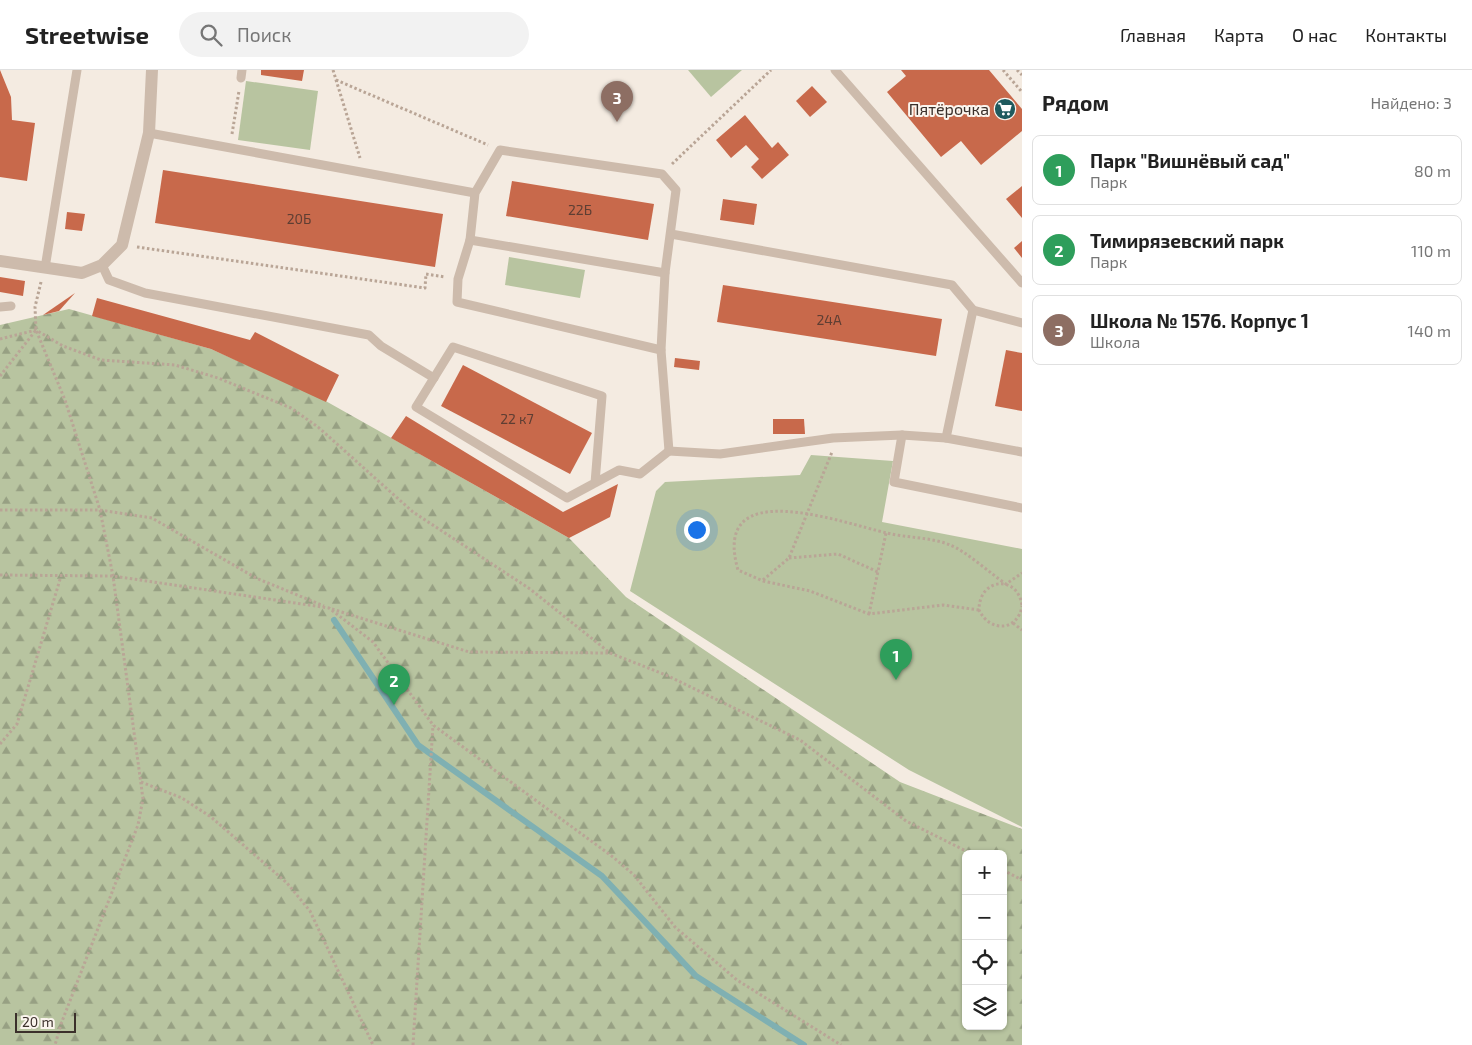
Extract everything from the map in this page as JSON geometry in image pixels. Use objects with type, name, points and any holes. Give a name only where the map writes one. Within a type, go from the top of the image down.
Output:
[{"type":"street","points":[[0,261],[82,273],[102,265],[122,245],[148,133],[152,70]]},
{"type":"lane","points":[[45,268],[77,70]]},
{"type":"lane","points":[[835,70],[1022,283]]},
{"type":"lane","points":[[148,133],[475,193]]},
{"type":"lane","points":[[661,350],[457,302],[458,279],[470,240],[475,193],[500,150],[662,174],[676,190],[665,273],[661,350],[669,450]]},
{"type":"lane","points":[[670,234],[952,285],[973,310],[1022,323]]},
{"type":"lane","points":[[470,240],[665,273]]},
{"type":"lane","points":[[102,265],[109,280],[145,293],[369,335],[381,346],[434,378]]},
{"type":"lane","points":[[0,307],[11,306]]},
{"type":"lane","points":[[946,438],[973,310]]},
{"type":"lane","points":[[595,483],[602,396],[453,347],[416,407],[567,498],[595,483],[619,470],[640,474],[669,450],[720,454],[833,438],[902,435],[946,438],[1022,452]]},
{"type":"lane","points":[[902,435],[894,482],[1022,508]]},
{"type":"path","points":[[333,70],[364,172]]},
{"type":"path","points":[[662,174],[771,70]]},
{"type":"path","points":[[1003,70],[1022,92]]},
{"type":"path","points":[[1018,70],[1022,75]]},
{"type":"path","points":[[230,148],[241,74]]},
{"type":"path","points":[[336,80],[500,150]]},
{"type":"path","points":[[122,245],[425,288],[426,274],[458,279]]},
{"type":"path","points":[[45,268],[34,307],[36,330],[65,400],[100,510],[113,576],[143,799],[138,825],[61,1024],[55,1045]]},
{"type":"path","points":[[0,376],[36,330]]},
{"type":"path","points":[[0,339],[36,330],[63,346],[101,360],[175,365],[218,378],[291,408],[318,427],[413,512],[530,590],[610,652],[666,675],[800,740],[906,821],[964,850]]},
{"type":"path","points":[[762,581],[788,558],[831,456],[833,438]]},
{"type":"path","points":[[0,510],[100,510],[152,518],[256,578],[328,608],[469,652],[610,652]]},
{"type":"path","points":[[979,610],[943,605],[869,614],[810,591],[762,581],[738,570],[732,550],[739,525],[754,513],[808,512],[886,533],[950,545],[1006,584],[1018,593],[1022,605],[1018,618],[1013,623],[1000,627],[993,626],[982,617],[979,610],[981,596],[985,590],[999,584],[1006,584],[1022,573]]},
{"type":"path","points":[[869,614],[886,533]]},
{"type":"path","points":[[788,558],[838,554],[878,572]]},
{"type":"path","points":[[0,576],[113,576],[328,608],[373,642],[433,725],[613,857],[634,876],[675,927],[737,980],[841,1045]]},
{"type":"path","points":[[0,744],[18,724],[61,576]]},
{"type":"path","points":[[1013,623],[1022,630]]},
{"type":"path","points":[[413,1045],[433,725]]},
{"type":"path","points":[[141,782],[182,798],[204,812],[287,883],[310,911],[374,1045]]},
{"type":"path","points":[[1007,872],[1022,880]]},
{"type":"green space","points":[[688,70],[742,70],[711,97]]},
{"type":"green space","points":[[246,81],[318,91],[310,150],[238,140]]},
{"type":"green space","points":[[509,257],[585,270],[580,298],[505,285]]},
{"type":"green space","points":[[69,309],[211,349],[315,395],[569,538],[626,597],[900,782],[1022,829],[1022,1045],[0,1045],[0,325]]},
{"type":"green space","points":[[811,455],[893,461],[882,522],[1022,549],[1022,827],[909,770],[630,591],[656,491],[665,482],[800,475]]},
{"type":"building","points":[[0,70],[11,97],[12,120],[35,123],[27,181],[0,177]]},
{"type":"building","points":[[261,70],[304,70],[302,81],[261,75]]},
{"type":"building","points":[[901,70],[989,70],[1022,109],[1022,131],[981,165],[961,141],[941,157],[887,92],[906,76]]},
{"type":"building","points":[[812,86],[827,102],[810,117],[796,101]]},
{"type":"building","points":[[745,115],[772,148],[778,142],[789,155],[762,179],[751,167],[759,159],[746,145],[731,158],[716,140]]},
{"type":"building","points":[[163,170],[443,214],[435,267],[155,223]]},
{"type":"building","points":[[512,181],[654,204],[648,240],[506,216]]},
{"type":"building","points":[[1022,186],[1022,218],[1006,199]]},
{"type":"building","points":[[723,199],[757,204],[754,225],[720,220]]},
{"type":"building","points":[[67,212],[85,214],[82,231],[65,229]]},
{"type":"building","points":[[1022,241],[1022,258],[1014,248]]},
{"type":"building","points":[[0,277],[25,281],[23,296],[0,292]]},
{"type":"building","points":[[723,285],[942,319],[936,356],[717,322]]},
{"type":"building","points":[[75,293],[59,311],[43,315]]},
{"type":"building","points":[[97,298],[250,340],[255,332],[339,375],[326,402],[211,349],[92,316]]},
{"type":"building","points":[[1006,350],[1022,353],[1022,411],[995,406]]},
{"type":"building","points":[[675,358],[700,361],[699,370],[674,367]]},
{"type":"building","points":[[463,365],[592,433],[570,474],[441,406]]},
{"type":"building","points":[[406,416],[563,512],[618,484],[610,517],[569,538],[391,438]]},
{"type":"building","points":[[773,419],[804,419],[805,434],[773,434]]},
{"type":"waterway","points":[[334,620],[418,745],[602,876],[696,976],[804,1045]]},
{"type":"place","name":"Пятёрочка","points":[[1005,109]]},
{"type":"place","name":"Школа № 1576. Корпус 1","points":[[617,122]]},
{"type":"place","name":"Парк \"Вишнёвый сад\"","points":[[896,680]]},
{"type":"place","name":"Тимирязевский парк","points":[[394,705]]}]
